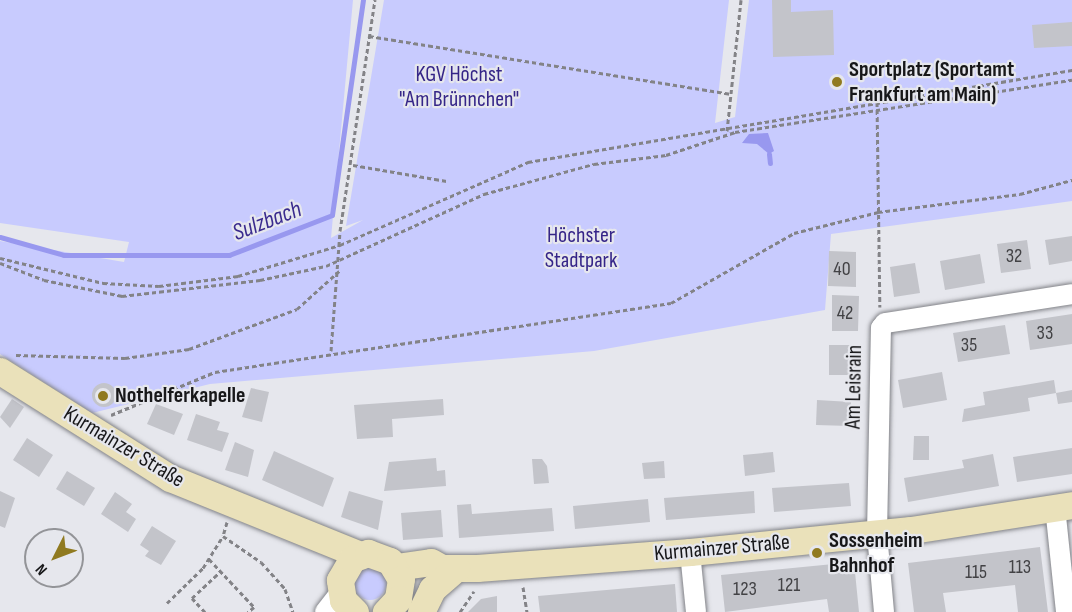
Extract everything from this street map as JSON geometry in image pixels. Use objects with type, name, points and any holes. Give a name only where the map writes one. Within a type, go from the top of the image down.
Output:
[{"type":"main road","name":"Kurmainzer Straße","points":[[3,363],[89,429],[170,478],[361,555],[384,556],[400,593],[431,562],[449,568],[690,552],[877,534],[1064,506]]},
{"type":"main road","points":[[320,539],[340,598]]},
{"type":"main road","points":[[340,598],[361,555]]},
{"type":"main road","points":[[421,612],[432,589],[449,568]]},
{"type":"street","name":"Am Leisrain","points":[[884,612],[877,534],[878,341],[885,323],[1072,294]]},
{"type":"street","points":[[1064,506],[1066,612]]},
{"type":"street","points":[[690,552],[696,612]]},
{"type":"path","points":[[331,351],[340,244],[375,0]]},
{"type":"path","points":[[727,131],[741,0]]},
{"type":"path","points":[[369,36],[731,94]]},
{"type":"path","points":[[0,258],[103,283],[159,286],[238,276],[340,244],[528,162],[727,131],[877,102],[1072,70]]},
{"type":"path","points":[[0,263],[44,280],[122,296],[260,280],[339,261],[504,187],[594,164],[666,155],[735,132],[880,114],[964,93],[1072,80]]},
{"type":"path","points":[[877,102],[880,114],[878,300],[885,323]]},
{"type":"path","points":[[352,165],[447,181]]},
{"type":"path","points":[[89,429],[215,372],[331,351],[671,303],[794,233],[878,212],[1020,194],[1072,180]]},
{"type":"path","points":[[3,363],[125,358],[189,349],[297,309],[339,271]]},
{"type":"path","points":[[167,603],[209,559],[223,536],[233,504]]},
{"type":"path","points":[[223,536],[261,562],[285,589],[293,612]]},
{"type":"path","points":[[209,559],[254,607],[248,612]]},
{"type":"path","points":[[205,612],[192,598],[221,571]]},
{"type":"path","points":[[523,587],[527,612]]},
{"type":"green space","points":[[0,0],[353,0],[331,238],[363,220],[346,226],[384,0],[729,0],[715,123],[735,117],[749,0],[1072,0],[1072,201],[831,234],[825,310],[594,351],[210,384],[92,413],[0,354],[0,241],[124,262],[129,242],[0,223]]},
{"type":"green space","points":[[370,568],[381,573],[386,584],[381,595],[370,600],[359,595],[354,584],[359,573]]},
{"type":"water","points":[[768,133],[774,151],[769,154],[757,144],[742,143],[749,134]]},
{"type":"building","points":[[772,0],[791,0],[791,12],[833,10],[834,55],[773,57]]},
{"type":"building","points":[[1072,22],[1072,46],[1034,48],[1032,25]]},
{"type":"building","points":[[1072,236],[1072,261],[1049,265],[1045,240]]},
{"type":"building","points":[[1027,240],[1031,269],[1001,273],[997,244]]},
{"type":"building","points":[[829,251],[856,252],[856,287],[828,286]]},
{"type":"building","points":[[980,254],[985,283],[945,290],[940,261]]},
{"type":"building","points":[[915,263],[920,293],[894,297],[890,267]]},
{"type":"building","points":[[832,295],[859,296],[858,331],[832,331]]},
{"type":"building","points":[[1072,314],[1072,344],[1030,350],[1026,321]]},
{"type":"building","points":[[1005,325],[1010,354],[958,362],[953,333]]},
{"type":"building","points":[[829,345],[857,345],[856,375],[829,375]]},
{"type":"building","points":[[942,372],[947,400],[903,408],[898,380]]},
{"type":"building","points":[[1054,380],[1056,393],[1028,398],[1030,411],[962,422],[964,409],[985,405],[983,392]]},
{"type":"building","points":[[104,383],[113,386],[116,395],[113,404],[104,407],[95,404],[92,395],[95,386]]},
{"type":"building","points":[[251,388],[269,392],[262,422],[242,417]]},
{"type":"building","points":[[1072,390],[1072,402],[1058,404],[1056,393]]},
{"type":"building","points":[[12,399],[24,407],[10,428],[0,417]]},
{"type":"building","points":[[443,399],[444,415],[392,419],[393,437],[357,439],[354,405]]},
{"type":"building","points":[[817,400],[851,402],[850,426],[816,425]]},
{"type":"building","points":[[156,404],[183,414],[174,435],[147,424]]},
{"type":"building","points":[[196,414],[220,422],[217,430],[229,433],[222,452],[187,440]]},
{"type":"building","points":[[914,436],[929,436],[929,460],[913,460]]},
{"type":"building","points":[[27,438],[53,455],[39,477],[13,460]]},
{"type":"building","points":[[235,442],[254,450],[248,477],[225,470]]},
{"type":"building","points":[[1072,448],[1072,474],[1017,482],[1013,457]]},
{"type":"building","points":[[274,451],[334,478],[323,507],[262,480]]},
{"type":"building","points":[[773,452],[775,472],[745,476],[743,455]]},
{"type":"building","points":[[993,454],[999,486],[908,502],[904,478],[964,468],[962,460]]},
{"type":"building","points":[[436,458],[437,471],[445,470],[446,486],[384,491],[389,462]]},
{"type":"building","points":[[532,459],[542,459],[547,466],[549,483],[534,484]]},
{"type":"building","points":[[664,461],[665,478],[644,479],[642,463]]},
{"type":"building","points":[[67,471],[95,488],[84,506],[56,489]]},
{"type":"building","points":[[849,483],[851,506],[774,512],[772,488]]},
{"type":"building","points":[[0,491],[15,498],[5,528],[0,526]]},
{"type":"building","points":[[349,491],[383,501],[378,530],[341,517]]},
{"type":"building","points":[[754,491],[755,513],[666,520],[664,498]]},
{"type":"building","points":[[115,492],[132,504],[126,512],[136,519],[128,532],[101,514]]},
{"type":"building","points":[[648,499],[650,522],[575,529],[573,506]]},
{"type":"building","points":[[471,504],[472,514],[552,508],[554,531],[459,538],[457,505]]},
{"type":"building","points":[[441,510],[443,537],[403,540],[401,513]]},
{"type":"building","points":[[152,526],[176,541],[161,565],[145,556],[149,551],[140,545]]},
{"type":"building","points":[[1040,547],[1048,612],[1018,612],[1015,585],[943,593],[946,612],[914,612],[908,563]]},
{"type":"building","points":[[854,562],[859,612],[829,612],[827,599],[725,612],[721,575]]},
{"type":"building","points":[[675,584],[677,612],[540,612],[538,596]]},
{"type":"building","points":[[497,596],[497,612],[468,612],[481,599]]},
{"type":"waterway","name":"Sulzbach","points":[[0,237],[64,255],[229,255],[332,215],[363,0]]},
{"type":"waterway","points":[[769,154],[770,163]]},
{"type":"place","name":"Sportplatz (Sportamt Frankfurt am Main)","points":[[837,82]]},
{"type":"place","name":"Nothelferkapelle","points":[[103,396]]},
{"type":"place","name":"Sossenheim Bahnhof","points":[[817,553]]},
{"type":"park label","name":"KGV Höchst \"Am Brünnchen\"","points":[[459,86]]},
{"type":"park label","name":"Höchster Stadtpark","points":[[581,248]]}]
